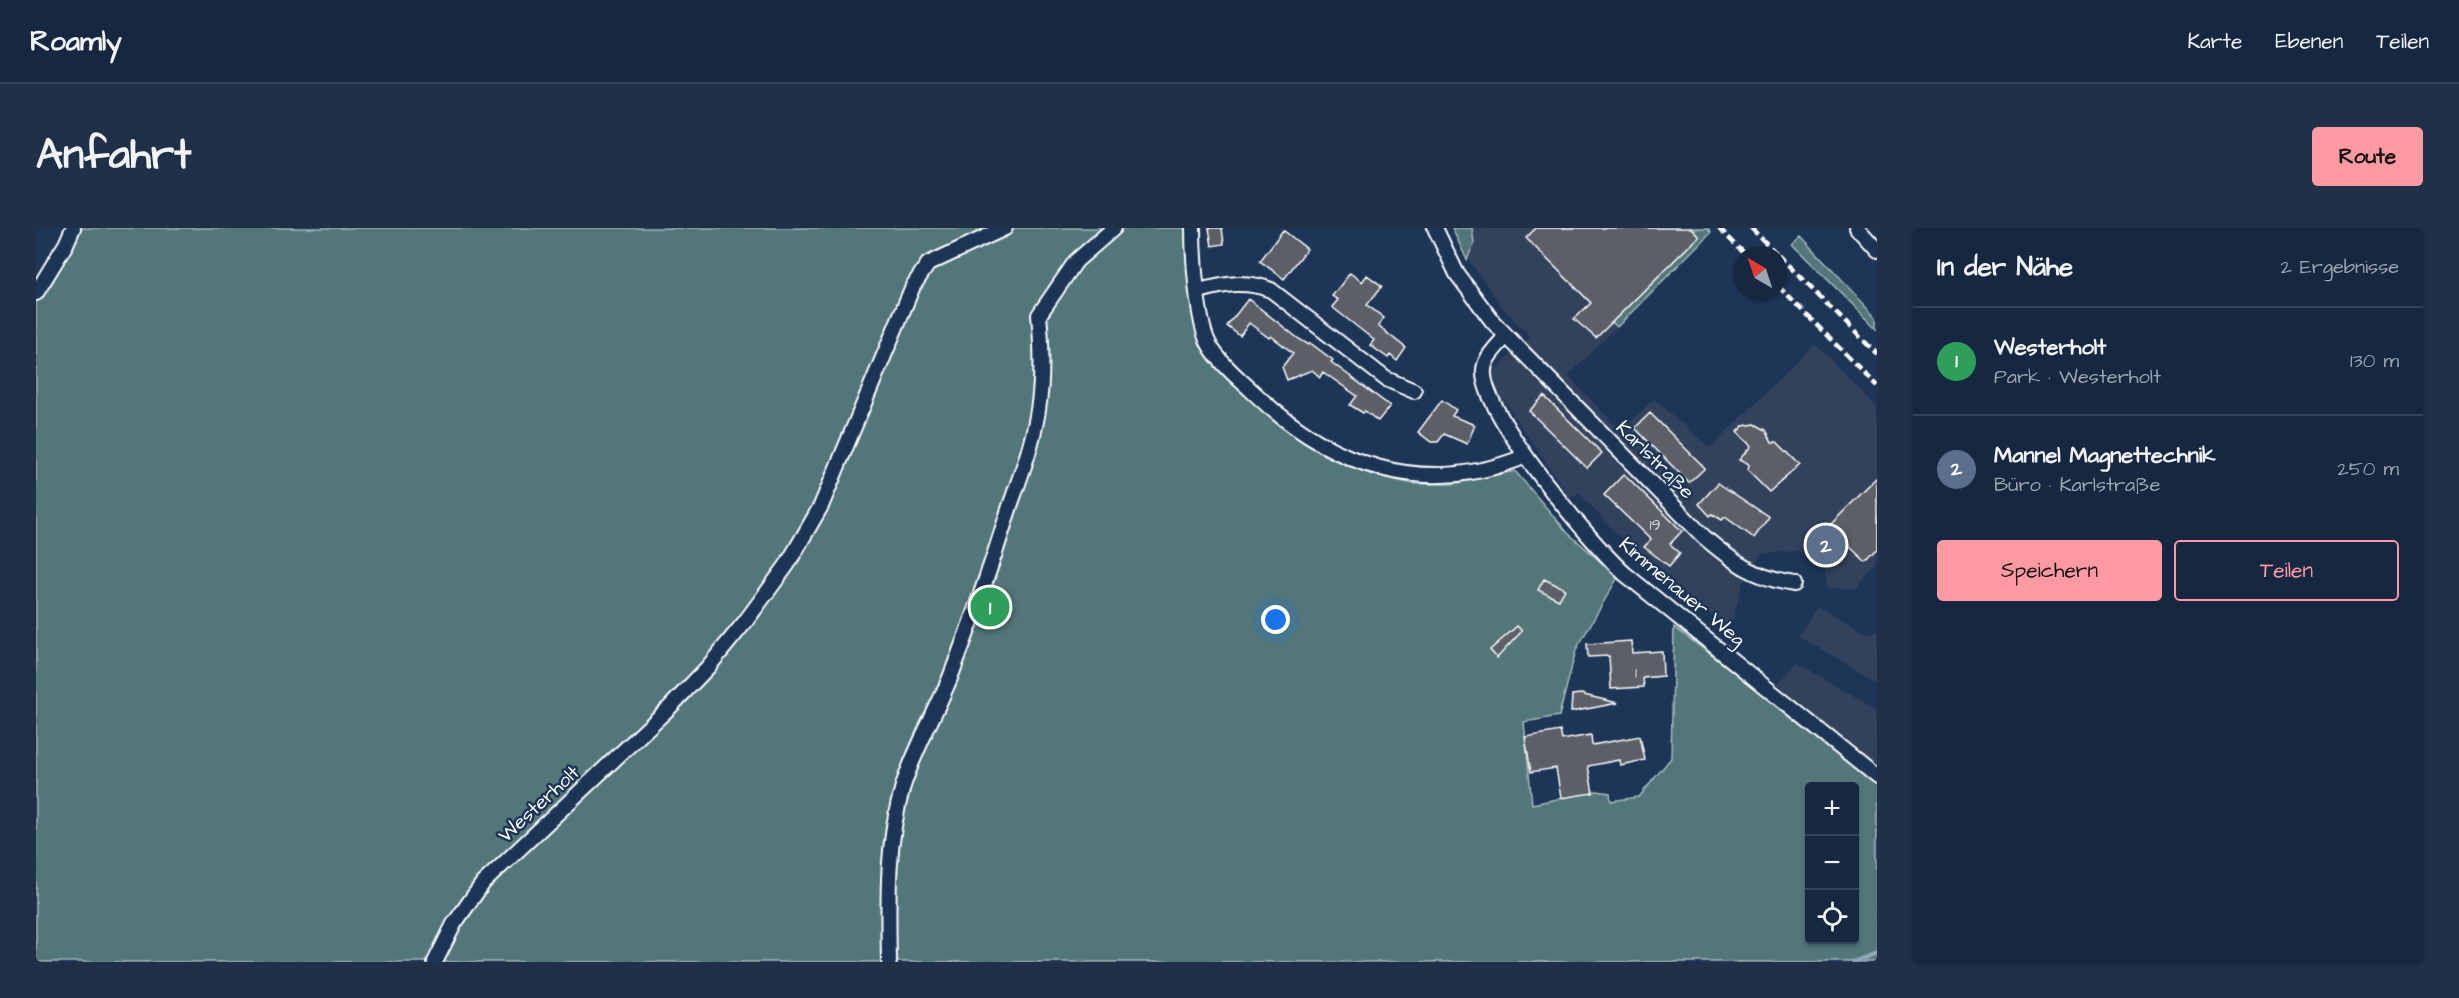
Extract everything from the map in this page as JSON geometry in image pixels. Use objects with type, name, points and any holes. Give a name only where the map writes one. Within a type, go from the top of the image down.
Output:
[{"type":"street","points":[[36,293],[66,244],[73,228]]},
{"type":"street","name":"Westerholt","points":[[435,962],[454,924],[483,883],[677,699],[745,622],[787,565],[821,506],[914,286],[928,264],[1005,228]]},
{"type":"street","points":[[889,962],[889,866],[893,828],[904,785],[949,679],[992,564],[1030,446],[1038,410],[1041,381],[1042,342],[1039,315],[1067,271],[1114,228]]},
{"type":"street","points":[[1192,228],[1204,331],[1215,352],[1265,403],[1308,435],[1331,448],[1393,473],[1424,476],[1473,472],[1526,456],[1503,421],[1484,374],[1487,360],[1506,336]]},
{"type":"street","name":"Karlstraße","points":[[1434,228],[1457,274],[1483,310],[1704,537],[1732,561],[1760,576],[1794,584]]},
{"type":"street","points":[[1857,228],[1877,250]]},
{"type":"street","points":[[1198,291],[1240,282],[1271,290],[1386,379],[1414,391]]},
{"type":"street","name":"Kimmenauer Weg","points":[[1526,456],[1608,558],[1877,777]]},
{"type":"shaded area","points":[[1453,228],[1708,228],[1711,232],[1568,376],[1621,431],[1654,399],[1710,448],[1815,344],[1877,407],[1877,567],[1856,588],[1827,588],[1825,569],[1816,558],[1797,551],[1762,554],[1743,584],[1730,627],[1716,620],[1627,545],[1579,493],[1570,498],[1499,394],[1492,372],[1530,337],[1504,309],[1472,265]]},
{"type":"shaded area","points":[[1817,606],[1867,632],[1877,630],[1877,681],[1798,636]]},
{"type":"shaded area","points":[[1797,663],[1877,709],[1877,770],[1777,684]]},
{"type":"green space","points":[[79,228],[1188,228],[1203,341],[1255,402],[1318,449],[1370,474],[1413,484],[1453,484],[1515,471],[1568,533],[1618,577],[1576,650],[1559,716],[1524,722],[1532,804],[1597,791],[1610,793],[1611,801],[1639,797],[1671,758],[1674,627],[1877,783],[1877,962],[36,962],[36,300]]},
{"type":"green space","points":[[1452,228],[1472,228],[1474,243],[1467,260]]},
{"type":"green space","points":[[1691,228],[1708,228],[1711,232],[1617,327],[1612,322],[1698,236]]},
{"type":"green space","points":[[1801,236],[1877,317],[1877,329],[1792,244]]},
{"type":"building","points":[[1209,228],[1222,228],[1224,244],[1212,246]]},
{"type":"building","points":[[1536,228],[1691,228],[1699,236],[1596,338],[1574,319],[1591,303],[1526,238]]},
{"type":"building","points":[[1283,230],[1307,249],[1284,279],[1260,261]]},
{"type":"building","points":[[1350,273],[1362,282],[1367,275],[1382,286],[1367,305],[1384,318],[1378,326],[1406,348],[1397,361],[1390,355],[1388,358],[1370,345],[1374,340],[1332,307],[1338,300],[1332,296]]},
{"type":"building","points":[[1248,299],[1299,339],[1309,345],[1310,343],[1333,360],[1331,362],[1390,406],[1378,421],[1365,411],[1363,413],[1350,405],[1357,396],[1323,372],[1320,377],[1312,370],[1287,380],[1282,367],[1293,353],[1271,336],[1269,338],[1249,323],[1240,336],[1227,326]]},
{"type":"building","points":[[1544,396],[1602,453],[1587,468],[1529,411]]},
{"type":"building","points":[[1442,400],[1456,410],[1452,416],[1475,425],[1467,444],[1444,434],[1438,442],[1431,442],[1418,432]]},
{"type":"building","points":[[1650,413],[1705,468],[1689,483],[1635,428]]},
{"type":"building","points":[[1755,424],[1766,430],[1772,442],[1777,442],[1800,465],[1769,492],[1748,471],[1749,465],[1739,460],[1751,446],[1737,432],[1743,426]]},
{"type":"building","points":[[1624,474],[1682,531],[1670,544],[1680,553],[1669,566],[1644,547],[1651,540],[1604,495]]},
{"type":"building","points":[[1877,478],[1877,550],[1866,562],[1849,546],[1832,563],[1817,548],[1821,544],[1816,539]]},
{"type":"building","points":[[1718,483],[1769,517],[1754,538],[1725,517],[1722,520],[1712,514],[1710,516],[1699,504]]},
{"type":"building","points":[[1544,579],[1565,589],[1559,600],[1538,590]]},
{"type":"building","points":[[1517,626],[1522,631],[1497,658],[1490,650]]},
{"type":"building","points":[[1631,641],[1632,653],[1662,651],[1663,676],[1643,678],[1644,687],[1611,689],[1609,656],[1588,657],[1587,644]]},
{"type":"building","points":[[1581,694],[1618,703],[1571,712],[1572,695]]},
{"type":"building","points":[[1560,731],[1562,740],[1591,735],[1592,745],[1640,736],[1645,760],[1620,765],[1619,760],[1588,766],[1593,793],[1561,798],[1556,768],[1531,772],[1525,737]]},
{"type":"waterway","points":[[1853,962],[1877,953]]},
{"type":"railway","points":[[1719,228],[1737,246]]},
{"type":"railway","points":[[1751,228],[1769,246]]},
{"type":"railway","points":[[1787,264],[1877,354]]},
{"type":"railway","points":[[1787,295],[1877,386]]},
{"type":"place","name":"Mannel Magnettechnik","points":[[1826,545]]},
{"type":"place","name":"Westerholt","points":[[990,607]]}]
